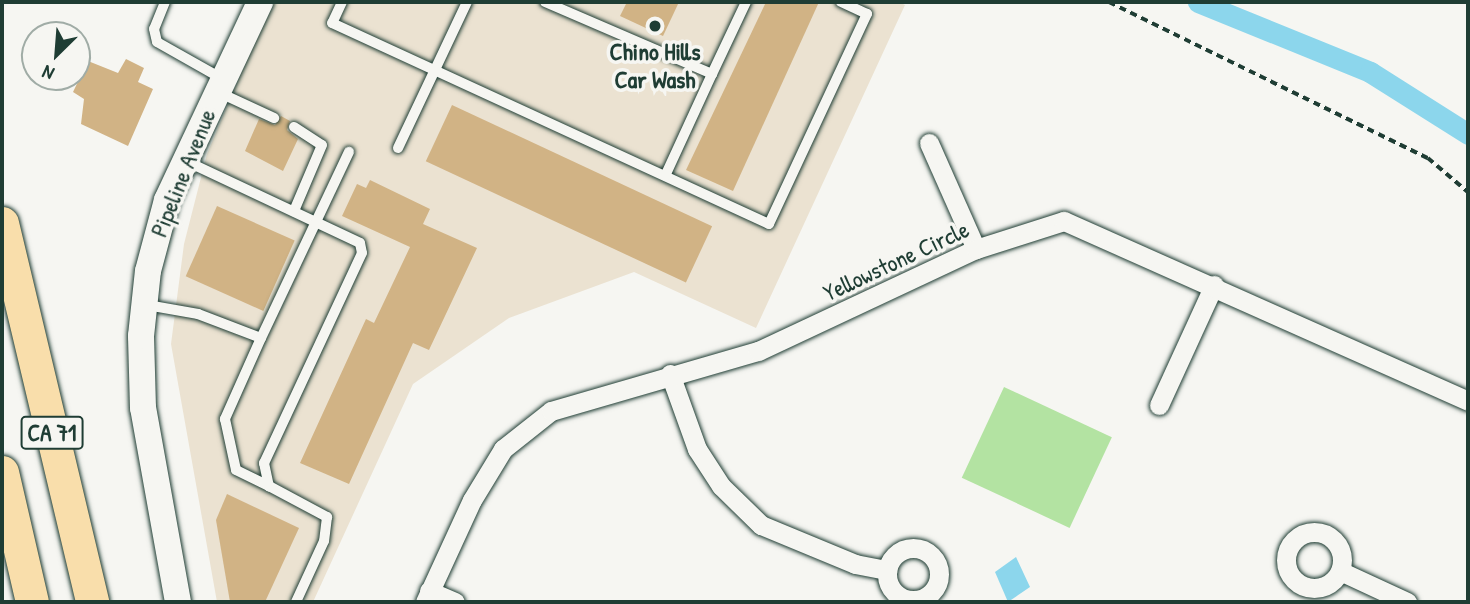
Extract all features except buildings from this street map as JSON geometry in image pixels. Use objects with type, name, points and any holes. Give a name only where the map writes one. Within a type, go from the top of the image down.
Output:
[{"type":"highway","name":"CA 71","points":[[2,223],[92,602]]},
{"type":"highway","name":"CA 71","points":[[2,472],[32,602]]},
{"type":"main road","name":"Pipeline Avenue","points":[[178,602],[143,408],[144,304],[157,230],[184,160],[260,2]]},
{"type":"street","points":[[929,143],[976,249]]},
{"type":"street","name":"Yellowstone Circle","points":[[427,596],[471,500],[503,449],[551,411],[670,374],[758,351],[976,249],[1065,221],[1214,285],[1468,401]]},
{"type":"street","points":[[1159,405],[1214,285]]},
{"type":"street","points":[[670,374],[697,449],[721,486],[761,525],[843,560],[887,570]]},
{"type":"street","points":[[1340,571],[1407,602]]},
{"type":"street","points":[[427,596],[455,602]]},
{"type":"lane","points":[[165,2],[154,29],[157,42],[219,85],[274,118]]},
{"type":"lane","points":[[342,2],[332,23],[769,225],[867,14],[841,2]]},
{"type":"lane","points":[[398,148],[467,2]]},
{"type":"lane","points":[[545,2],[712,74]]},
{"type":"lane","points":[[665,176],[746,2]]},
{"type":"lane","points":[[294,127],[321,145],[294,211]]},
{"type":"lane","points":[[296,602],[324,541],[327,517],[236,470],[225,419],[349,152]]},
{"type":"lane","points":[[184,160],[360,243],[362,253],[264,463],[270,486]]},
{"type":"lane","points":[[144,304],[198,314],[261,338]]},
{"type":"path","points":[[1110,2],[1428,158],[1468,192]]},
{"type":"shaded area","points":[[271,2],[899,2],[905,5],[756,328],[634,272],[509,318],[413,384],[313,602],[217,602],[171,344],[184,244],[207,154]]},
{"type":"green space","points":[[1004,387],[1112,437],[1070,528],[962,478]]},
{"type":"water","points":[[1016,557],[1030,587],[1008,602],[995,572]]},
{"type":"waterway","points":[[1198,2],[1370,72],[1468,134]]},
{"type":"place","name":"Chino Hills Car Wash","points":[[655,26]]}]
